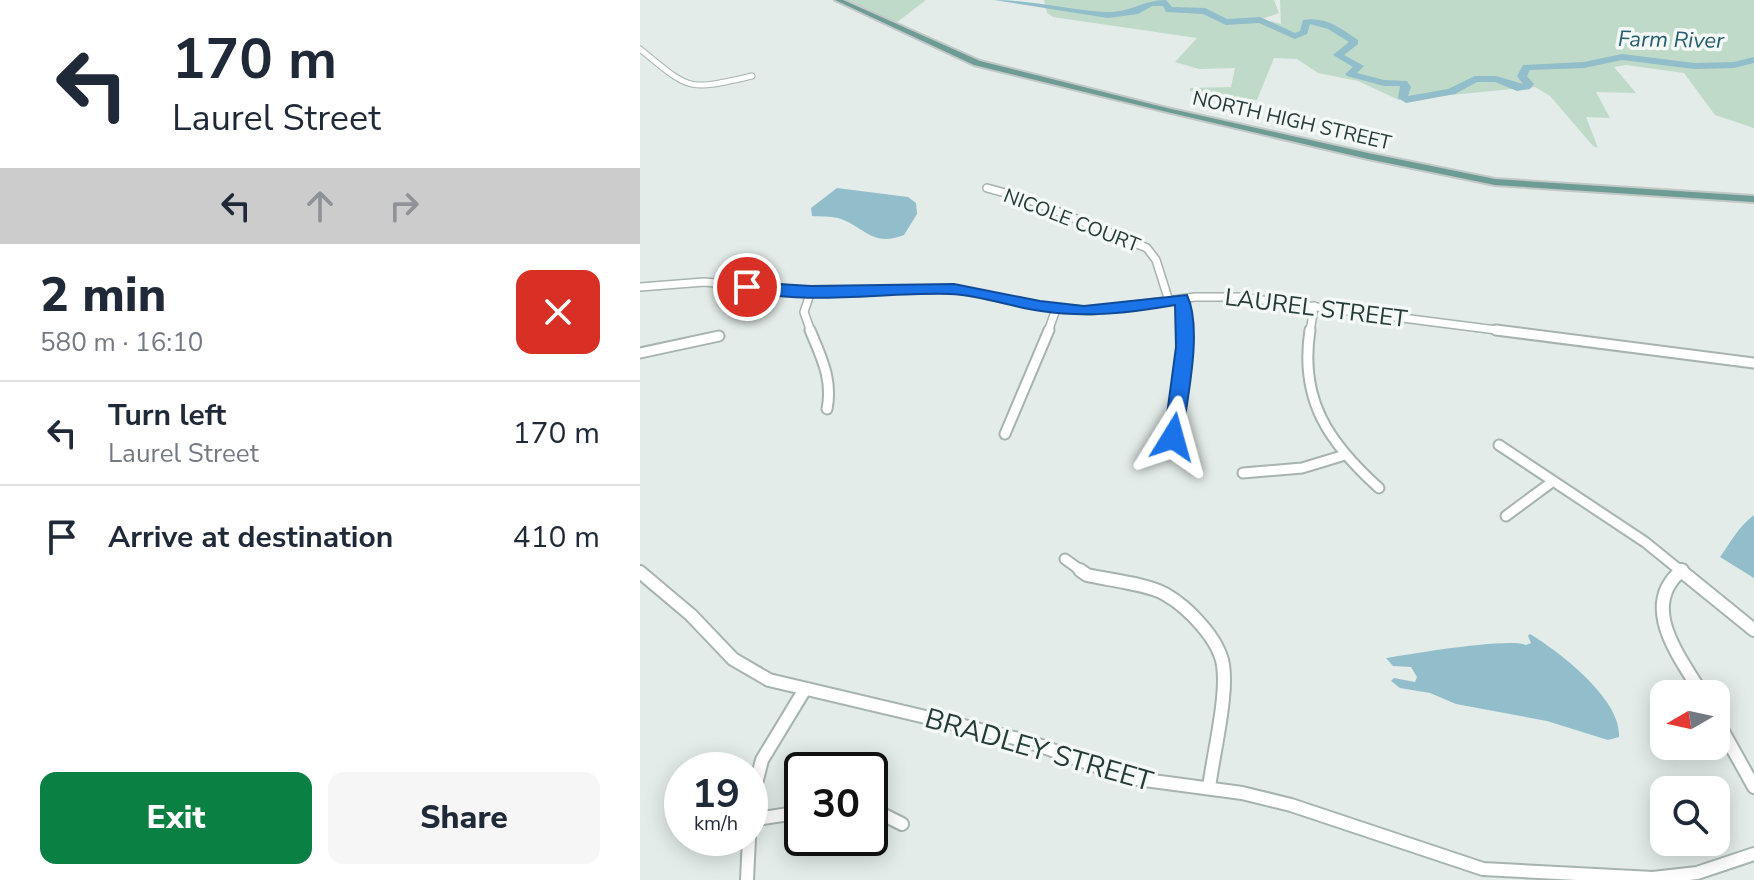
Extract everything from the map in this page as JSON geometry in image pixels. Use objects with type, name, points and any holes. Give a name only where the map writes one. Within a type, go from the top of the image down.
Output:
[{"type":"main road","name":"NORTH HIGH STREET","points":[[838,0],[977,63],[1193,117],[1368,156],[1508,183],[1754,199]]},
{"type":"street","points":[[640,49],[684,85],[712,85],[752,76]]},
{"type":"street","name":"NICOLE COURT","points":[[987,188],[1027,199],[1147,248],[1156,260],[1169,301]]},
{"type":"street","name":"LAUREL STREET","points":[[640,287],[704,282],[811,291],[954,289],[1056,309],[1104,311],[1181,299],[1238,297],[1754,363]]},
{"type":"street","points":[[811,291],[804,312],[829,376],[832,391],[827,409]]},
{"type":"street","points":[[1166,452],[1173,437],[1183,356],[1185,321],[1181,299]]},
{"type":"street","points":[[1314,306],[1306,367],[1310,390],[1325,426],[1345,455],[1379,488]]},
{"type":"street","points":[[1005,434],[1039,359],[1056,309]]},
{"type":"street","points":[[640,353],[719,336]]},
{"type":"street","points":[[1499,445],[1645,542],[1754,630]]},
{"type":"street","points":[[1243,473],[1302,468],[1345,455]]},
{"type":"street","points":[[1506,516],[1552,482]]},
{"type":"street","points":[[1065,559],[1087,575],[1164,593],[1189,613],[1213,641],[1223,663],[1223,684],[1209,788]]},
{"type":"street","points":[[1682,570],[1665,587],[1663,614],[1667,629],[1694,680]]},
{"type":"street","name":"BRADLEY STREET","points":[[640,572],[691,615],[742,666],[769,680],[1027,741],[1130,778],[1209,788],[1291,805],[1464,864],[1498,871],[1620,878],[1678,876],[1717,868],[1754,854]]},
{"type":"street","points":[[768,752],[805,689]]},
{"type":"street","points":[[1730,744],[1754,787]]},
{"type":"street","points":[[888,817],[902,824]]},
{"type":"street","points":[[747,880],[748,856]]},
{"type":"green space","points":[[848,0],[926,0],[896,23]]},
{"type":"green space","points":[[1044,0],[1274,0],[1279,13],[1262,19],[1281,24],[1280,0],[1754,0],[1754,128],[1715,115],[1684,73],[1626,65],[1614,67],[1636,93],[1596,92],[1610,118],[1586,117],[1598,148],[1550,96],[1535,87],[1399,100],[1358,81],[1318,73],[1297,59],[1274,58],[1257,100],[1190,91],[1190,88],[1231,87],[1235,68],[1199,69],[1175,62],[1197,38],[1053,17],[1047,13]]},
{"type":"water","points":[[837,188],[908,197],[916,203],[917,214],[904,235],[884,239],[838,218],[812,216],[811,208]]},
{"type":"water","points":[[1754,515],[1754,578],[1720,557]]},
{"type":"water","points":[[1530,634],[1557,652],[1600,693],[1611,708],[1619,737],[1608,740],[1547,721],[1456,704],[1430,693],[1400,688],[1391,681],[1394,678],[1415,682],[1417,677],[1411,667],[1393,666],[1386,658],[1501,643],[1526,645],[1531,643]]},
{"type":"waterway","name":"Farm River","points":[[998,0],[1108,15],[1138,11],[1150,3],[1166,3],[1169,10],[1205,11],[1226,22],[1260,20],[1295,36],[1304,32],[1306,22],[1319,22],[1355,42],[1338,55],[1359,66],[1350,74],[1384,83],[1403,83],[1406,87],[1403,98],[1406,100],[1451,92],[1475,79],[1496,79],[1517,88],[1526,87],[1529,84],[1522,76],[1526,67],[1584,65],[1622,57],[1694,66],[1734,65],[1754,60]]},
{"type":"route","points":[[747,287],[811,291],[954,289],[1056,309],[1084,311],[1104,311],[1181,299],[1185,314],[1184,347],[1173,437]]}]
